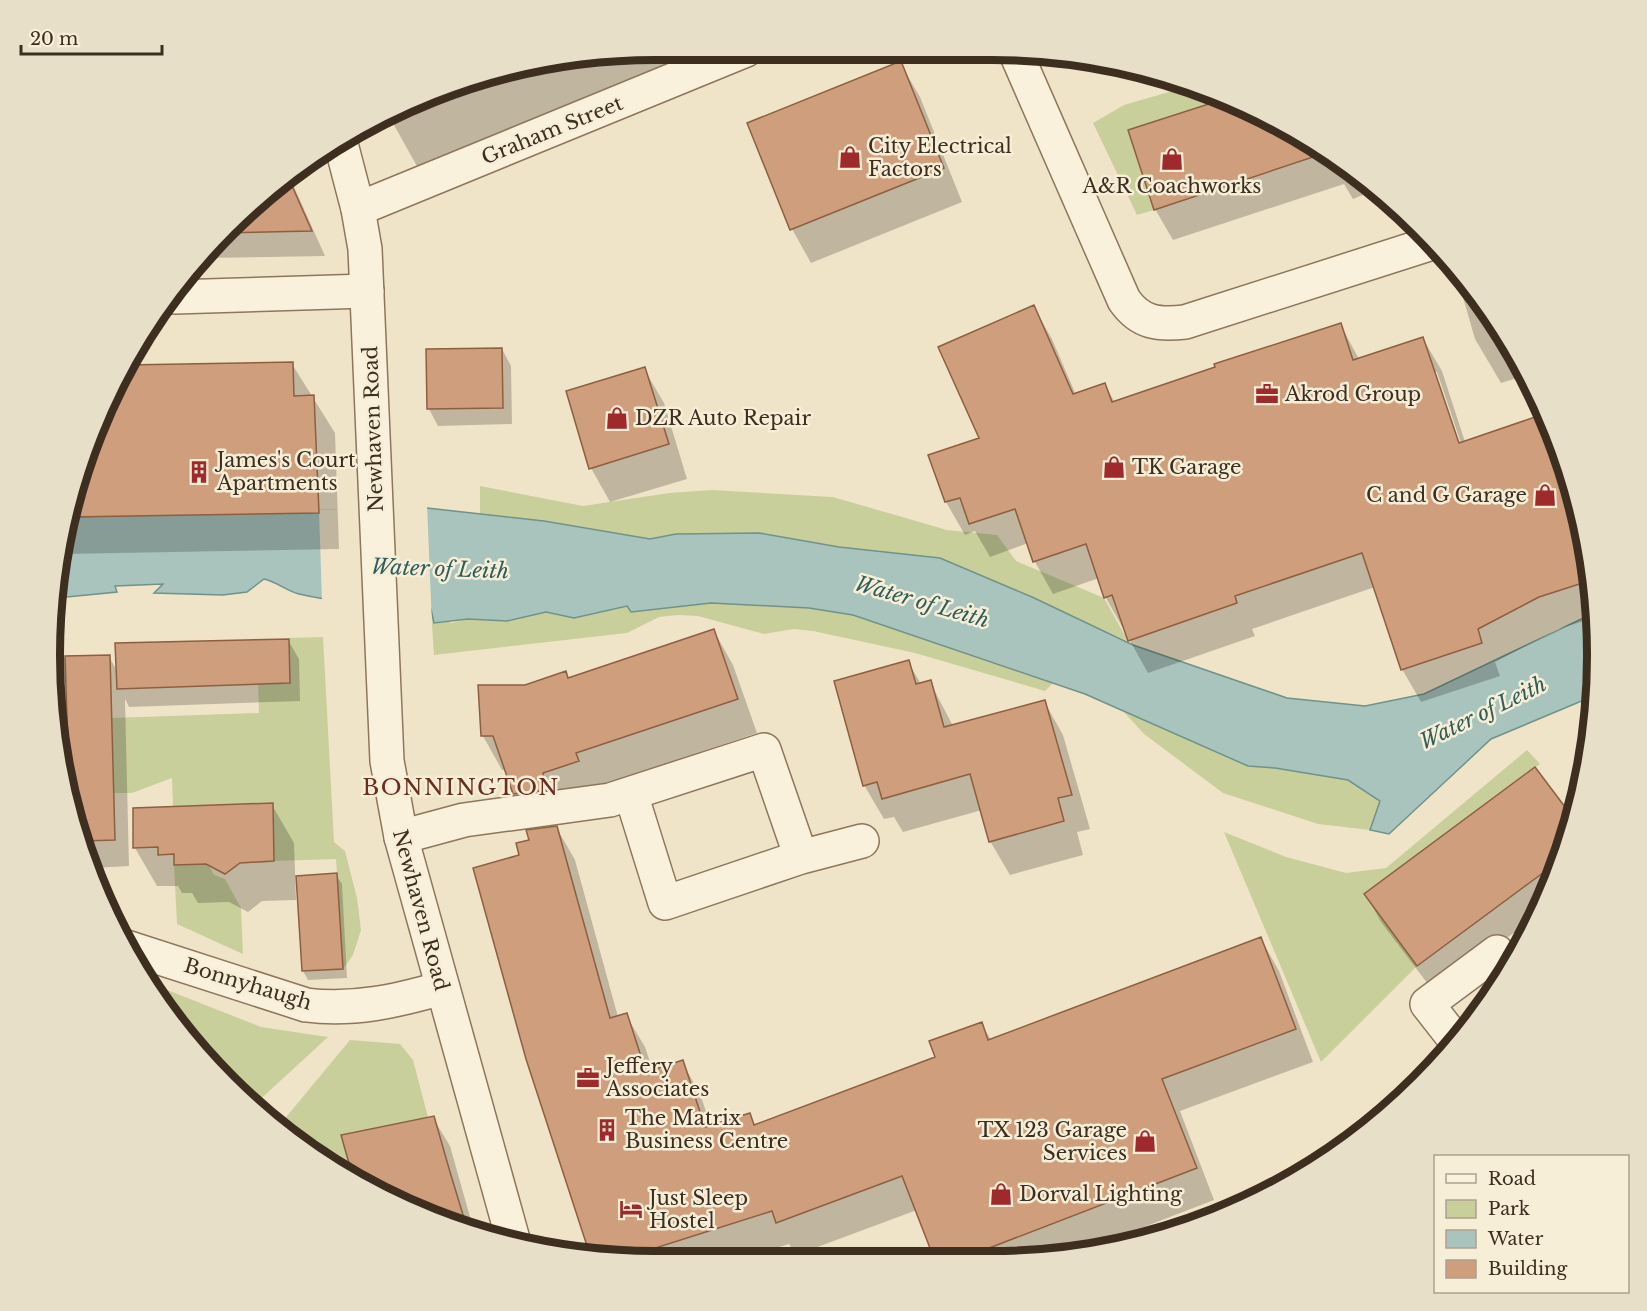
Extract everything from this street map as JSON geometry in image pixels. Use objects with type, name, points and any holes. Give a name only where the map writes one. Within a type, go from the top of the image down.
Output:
[{"type":"street","name":"Graham Street","points":[[358,209],[722,60]]},
{"type":"street","points":[[1019,61],[1124,300],[1132,312],[1142,319],[1155,323],[1185,322],[1424,246]]},
{"type":"street","name":"Newhaven Road","points":[[342,149],[358,209],[365,249],[387,761],[401,837],[511,1233]]},
{"type":"street","points":[[180,297],[367,291]]},
{"type":"street","points":[[401,837],[464,820],[593,803],[631,794],[764,750],[801,857]]},
{"type":"street","points":[[631,794],[664,903],[801,857],[862,841]]},
{"type":"street","name":"Bonnyhaugh","points":[[139,951],[306,1005],[332,1008],[369,1005],[442,988]]},
{"type":"street","points":[[1451,1034],[1427,1004],[1497,952]]},
{"type":"green space","points":[[1176,90],[1213,103],[1128,130],[1154,210],[1137,215],[1093,123],[1124,105]]},
{"type":"green space","points":[[480,486],[583,506],[669,493],[712,490],[833,497],[947,530],[997,535],[1016,561],[1104,598],[1128,641],[940,558],[839,547],[759,533],[676,534],[650,539],[544,521],[480,514]]},
{"type":"green space","points":[[711,603],[809,608],[853,615],[1053,683],[1045,691],[915,653],[813,631],[794,629],[764,634],[698,616],[678,615],[659,617],[627,633],[434,655],[431,609],[451,623],[468,619],[507,621],[546,612],[574,618],[628,606]]},
{"type":"green space","points":[[323,637],[334,842],[345,851],[357,898],[361,930],[353,955],[343,969],[336,859],[274,861],[272,803],[173,806],[172,778],[132,793],[114,793],[111,718],[259,713],[258,684],[290,683],[289,638]]},
{"type":"green space","points":[[1123,711],[1248,766],[1348,780],[1380,801],[1370,830],[1318,824],[1223,793],[1144,734]]},
{"type":"green space","points":[[1527,750],[1540,764],[1364,894],[1417,966],[1321,1062],[1224,832],[1286,857],[1346,873],[1386,868]]},
{"type":"green space","points":[[208,864],[214,875],[225,879],[241,908],[243,954],[177,924],[174,865]]},
{"type":"green space","points":[[161,988],[261,1027],[328,1037],[260,1100],[236,1079]]},
{"type":"green space","points":[[350,1040],[400,1044],[413,1060],[428,1117],[342,1135],[350,1166],[284,1120]]},
{"type":"water","name":"Water of Leith","points":[[427,508],[544,521],[650,539],[676,534],[759,533],[839,547],[940,558],[1032,597],[1133,645],[1287,698],[1365,706],[1424,694],[1586,617],[1585,699],[1491,739],[1389,834],[1370,830],[1380,801],[1348,780],[1248,766],[1085,694],[853,615],[809,608],[711,603],[631,612],[627,606],[574,618],[546,612],[507,621],[468,619],[434,623],[431,609],[315,597],[295,593],[264,579],[247,592],[223,595],[154,593],[163,584],[115,586],[117,592],[63,597],[76,517]]},
{"type":"pier","points":[[427,505],[432,625],[429,612],[322,601],[319,510]]},
{"type":"building","points":[[901,61],[944,168],[790,230],[747,123]]},
{"type":"building","points":[[1213,103],[1255,121],[1316,156],[1154,210],[1128,130]]},
{"type":"building","points":[[291,184],[312,231],[235,233]]},
{"type":"building","points":[[1034,305],[1073,394],[1105,383],[1112,402],[1215,367],[1214,364],[1341,323],[1353,360],[1423,337],[1459,443],[1537,416],[1567,501],[1583,583],[1539,597],[1478,629],[1482,643],[1401,670],[1362,553],[1235,596],[1237,603],[1128,641],[1112,595],[1104,598],[1086,544],[1033,562],[1015,509],[969,524],[960,498],[945,502],[928,455],[979,438],[938,347]]},
{"type":"building","points":[[502,348],[503,408],[427,409],[426,349]]},
{"type":"building","name":"James's Court Apartments","points":[[293,362],[294,396],[314,395],[319,513],[76,517],[105,428],[136,365]]},
{"type":"building","points":[[645,367],[669,444],[589,469],[566,391]]},
{"type":"building","points":[[714,629],[738,699],[576,753],[579,761],[543,773],[547,790],[513,794],[493,736],[481,736],[478,685],[525,685],[566,671],[568,678]]},
{"type":"building","points":[[289,639],[290,683],[117,689],[115,643]]},
{"type":"building","points":[[110,655],[115,840],[90,841],[80,810],[68,753],[65,656]]},
{"type":"building","points":[[909,660],[916,684],[931,680],[944,727],[1045,700],[1072,795],[1058,798],[1064,821],[989,842],[970,774],[882,799],[877,782],[863,786],[834,681]]},
{"type":"building","points":[[1535,767],[1567,810],[1547,870],[1417,966],[1364,894]]},
{"type":"building","points":[[273,803],[274,861],[240,863],[225,874],[206,864],[174,865],[174,854],[158,855],[158,847],[133,848],[133,808]]},
{"type":"building","points":[[557,826],[610,1018],[627,1013],[646,1072],[683,1060],[705,1127],[750,1113],[754,1125],[935,1057],[929,1041],[982,1022],[988,1040],[1261,937],[1296,1029],[1162,1079],[1197,1168],[984,1251],[931,1251],[902,1176],[776,1223],[772,1211],[647,1251],[587,1247],[526,1059],[473,868],[519,855],[516,843],[529,840],[526,830]]},
{"type":"building","points":[[337,873],[343,969],[302,971],[296,876]]},
{"type":"building","points":[[434,1116],[464,1219],[392,1190],[350,1166],[341,1135]]},
{"type":"place","name":"City Electrical Factors","points":[[850,157]]},
{"type":"place","name":"A&R Coachworks","points":[[1172,159]]},
{"type":"place","name":"Akrod Group","points":[[1267,394]]},
{"type":"place","name":"DZR Auto Repair","points":[[617,418]]},
{"type":"place","name":"TK Garage","points":[[1114,467]]},
{"type":"place","name":"James's Court Apartments","points":[[199,472]]},
{"type":"place","name":"C and G Garage","points":[[1545,495]]},
{"type":"place","name":"Jeffery Associates","points":[[588,1078]]},
{"type":"place","name":"The Matrix Business Centre","points":[[607,1130]]},
{"type":"place","name":"TX 123 Garage Services","points":[[1145,1141]]},
{"type":"place","name":"Dorval Lighting","points":[[1001,1194]]},
{"type":"place","name":"Just Sleep Hostel","points":[[631,1209]]},
{"type":"district","name":"BONNINGTON","points":[[461,787]]}]
